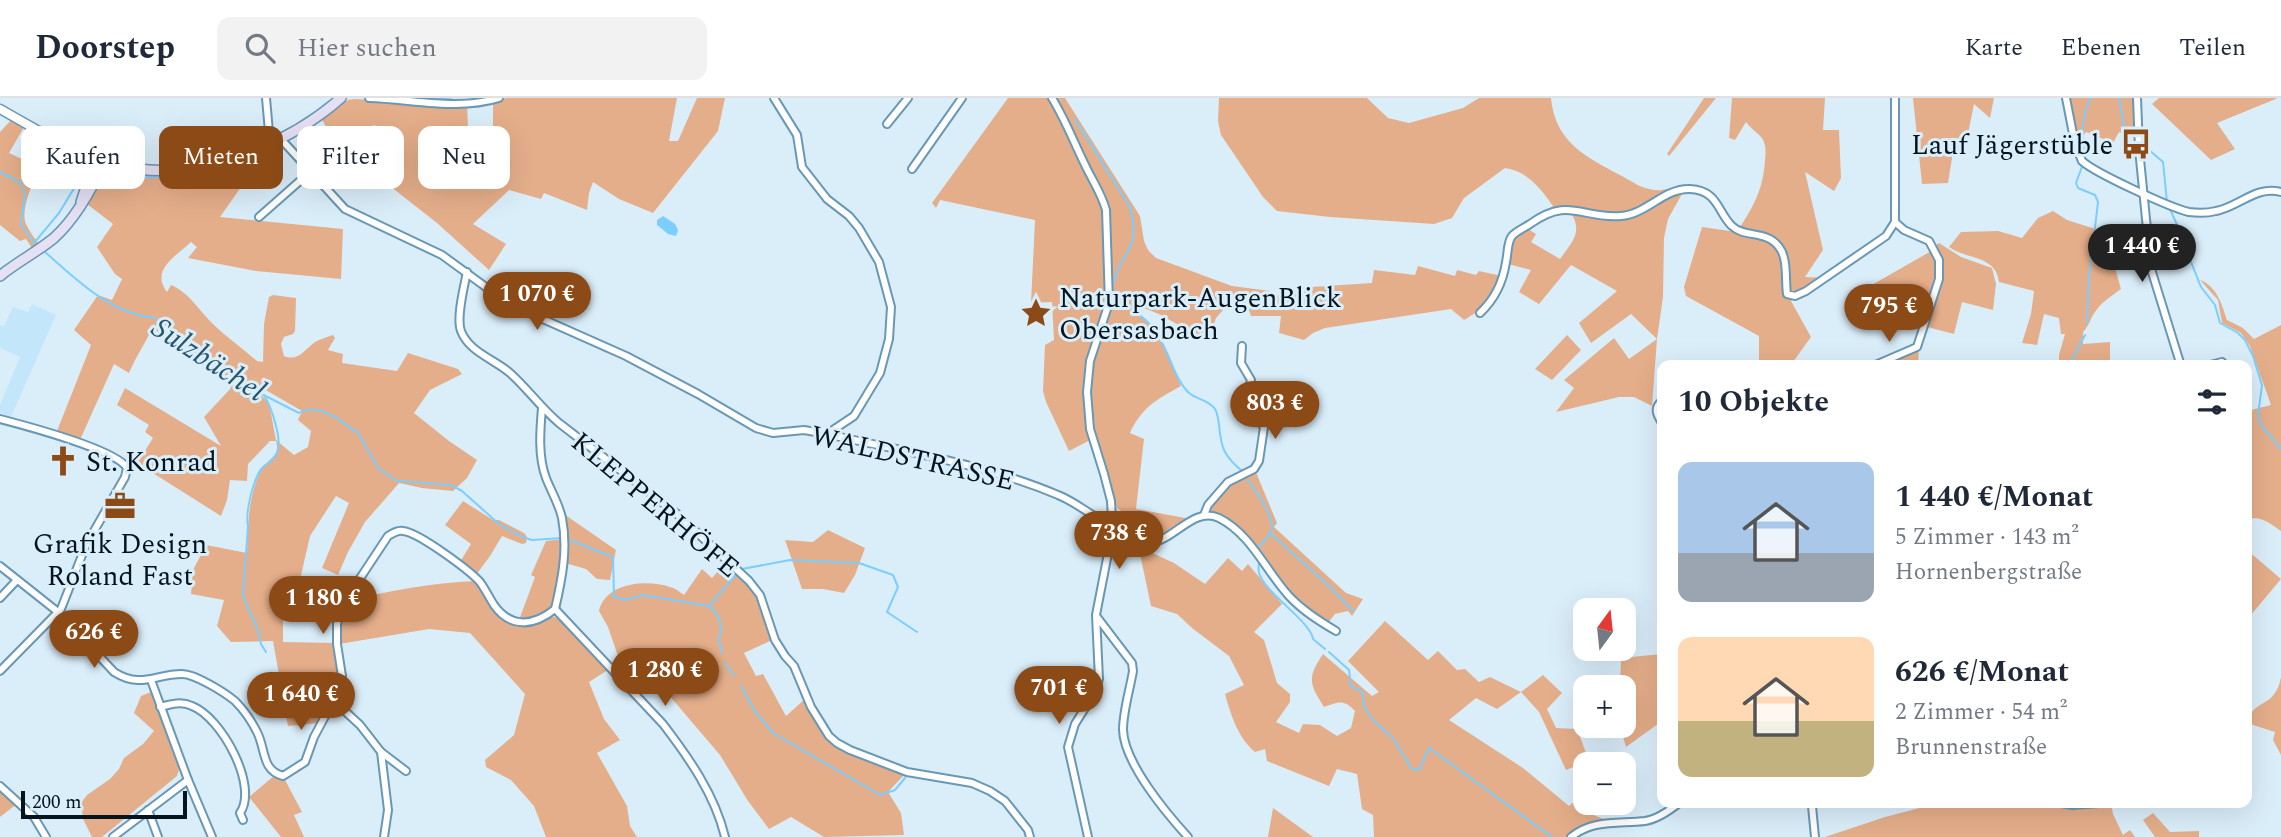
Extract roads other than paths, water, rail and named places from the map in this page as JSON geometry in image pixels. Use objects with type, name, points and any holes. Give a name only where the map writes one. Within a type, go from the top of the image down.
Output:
[{"type":"main road","points":[[283,139],[341,98]]},
{"type":"main road","points":[[81,202],[85,189]]},
{"type":"main road","points":[[0,276],[55,236],[74,215],[87,189]]},
{"type":"street","points":[[267,98],[269,126]]},
{"type":"street","points":[[369,98],[455,103],[484,102],[499,98]]},
{"type":"street","points":[[774,98],[797,135],[802,167],[827,199],[849,216],[859,228],[878,262],[891,307],[889,339],[880,373],[853,416],[827,434]]},
{"type":"street","points":[[887,124],[908,98]]},
{"type":"street","points":[[912,169],[962,98]]},
{"type":"street","points":[[1052,98],[1102,196],[1106,210],[1108,303],[1090,360],[1087,392],[1090,429],[1111,502],[1110,543],[1096,615],[1100,679],[1075,724],[1068,747],[1088,837]]},
{"type":"street","points":[[1480,313],[1499,287],[1512,236],[1551,211],[1569,209],[1623,216],[1637,212],[1672,191],[1691,189],[1710,196],[1719,205],[1731,226],[1740,231],[1773,239],[1784,256],[1787,294],[1795,296],[1886,236],[1895,222],[1895,98]]},
{"type":"street","points":[[2066,98],[2075,144],[2083,163],[2144,194],[2188,212],[2198,212],[2216,211],[2234,205],[2257,192],[2281,192]]},
{"type":"street","points":[[2137,98],[2139,149],[2151,269],[2179,360]]},
{"type":"street","points":[[0,109],[32,126]]},
{"type":"street","name":"WALDSTRASSE","points":[[283,141],[297,158]]},
{"type":"street","points":[[259,217],[297,183]]},
{"type":"street","name":"WALDSTRASSE","points":[[326,189],[345,209],[442,255],[509,304],[626,356],[755,428],[773,433],[804,430],[827,434],[1004,475],[1060,496],[1111,522],[1133,537],[1150,542],[1205,515]]},
{"type":"street","points":[[1887,360],[1917,347],[1939,279],[1939,260],[1929,241],[1904,230],[1895,222]]},
{"type":"street","name":"KLEPPERHÖFE","points":[[467,272],[460,330],[471,346],[509,373],[542,408],[598,455],[676,513],[749,581],[760,595],[775,639],[794,666],[811,707],[830,736],[850,750],[907,772],[972,783],[990,791],[1005,801],[1028,830],[1030,837]]},
{"type":"street","points":[[1242,345],[1241,363],[1251,380],[1247,397],[1248,408],[1264,427],[1259,461],[1254,469],[1228,482],[1208,505],[1205,515],[1221,519],[1237,531],[1251,545],[1289,596],[1314,619],[1336,631]]},
{"type":"street","points":[[0,566],[58,612],[114,672],[136,681],[187,674],[236,702],[258,733],[266,762],[275,774],[283,776],[305,762],[314,737],[334,701],[342,676],[337,644],[337,624],[341,607],[388,536],[396,531],[404,530],[427,542],[469,571],[481,583],[502,614],[524,623],[532,623],[555,609],[563,568],[565,538],[561,515],[544,475],[540,436],[542,408]]},
{"type":"street","points":[[0,419],[92,448],[122,461],[127,468],[125,477],[86,545],[63,605],[0,671]]},
{"type":"street","points":[[0,598],[17,580]]},
{"type":"street","points":[[555,609],[674,738],[713,800],[725,837]]},
{"type":"street","points":[[1096,615],[1132,663],[1123,731],[1127,745],[1135,764],[1160,805],[1188,837]]},
{"type":"street","points":[[151,680],[212,837]]},
{"type":"street","points":[[334,701],[360,725],[381,752],[406,771]]},
{"type":"street","points":[[160,707],[178,703],[191,705],[204,712],[231,745],[244,783],[243,808],[240,813],[243,820]]},
{"type":"street","points":[[381,752],[388,810],[384,837]]},
{"type":"street","points":[[113,837],[188,780]]},
{"type":"street","points":[[0,786],[34,817],[46,837]]},
{"type":"street","points":[[1571,837],[1594,825],[1646,821],[1672,808]]},
{"type":"street","points":[[1812,808],[1815,837]]},
{"type":"street","points":[[148,810],[158,837]]},
{"type":"water","points":[[663,216],[675,224],[678,230],[676,236],[668,234],[657,225],[657,220]]},
{"type":"waterway","points":[[435,98],[451,98]]},
{"type":"waterway","points":[[2085,158],[2083,127],[2091,98]]},
{"type":"waterway","points":[[2119,98],[2124,127],[2132,133]]},
{"type":"waterway","points":[[1075,119],[1130,207],[1134,233],[1112,288],[1121,300],[1154,329],[1178,378],[1188,392],[1215,409],[1224,451],[1242,471]]},
{"type":"waterway","points":[[2142,144],[2163,162],[2167,202]]},
{"type":"waterway","points":[[2083,164],[2076,183],[2078,188],[2095,195],[2098,202],[2087,323]]},
{"type":"waterway","name":"Sulzbächel","points":[[0,172],[21,183]]},
{"type":"waterway","points":[[145,177],[159,177]]},
{"type":"waterway","name":"Sulzbächel","points":[[23,189],[25,195],[21,225],[34,243],[59,213],[74,189]]},
{"type":"waterway","points":[[2169,207],[2178,227],[2177,245],[2191,262],[2201,287],[2215,305],[2220,323],[2238,333],[2253,356],[2262,385],[2258,415],[2261,425],[2281,449]]},
{"type":"waterway","name":"Sulzbächel","points":[[45,252],[109,303],[123,310],[155,318],[167,336],[212,369],[299,413],[306,410],[321,411],[357,431],[379,469],[397,481],[451,485],[462,491],[499,524],[522,537],[532,540],[562,538]]},
{"type":"waterway","points":[[2073,360],[2085,335]]},
{"type":"waterway","points":[[264,395],[275,424],[278,448],[274,458],[259,473],[251,497],[243,596],[266,652]]},
{"type":"waterway","points":[[1248,481],[1264,504],[1272,524],[1270,534],[1258,548]]},
{"type":"waterway","points":[[1270,533],[1353,611]]},
{"type":"waterway","name":"Sulzbächel","points":[[567,539],[613,557],[614,597],[625,600],[643,595],[709,606],[718,615],[722,653]]},
{"type":"waterway","points":[[742,569],[790,560],[859,563],[893,575],[898,587],[887,612],[917,632]]},
{"type":"waterway","points":[[1259,561],[1259,573],[1263,581],[1305,624],[1313,639],[1325,649]]},
{"type":"waterway","points":[[710,605],[736,574]]},
{"type":"waterway","points":[[1329,652],[1349,670],[1351,686],[1362,692],[1365,709],[1393,738],[1412,769],[1419,770],[1429,748],[1552,837]]},
{"type":"waterway","name":"Sulzbächel","points":[[725,663],[734,676]]},
{"type":"waterway","name":"Sulzbächel","points":[[741,686],[755,711],[773,733],[880,795],[895,790],[905,778]]},
{"type":"place","name":"Lauf Jägerstüble","points":[[2136,144]]},
{"type":"place","name":"Naturpark-AugenBlick Obersasbach","points":[[1036,313]]},
{"type":"place","name":"St. Konrad","points":[[63,461]]},
{"type":"place","name":"Grafik Design Roland Fast","points":[[120,506]]}]
